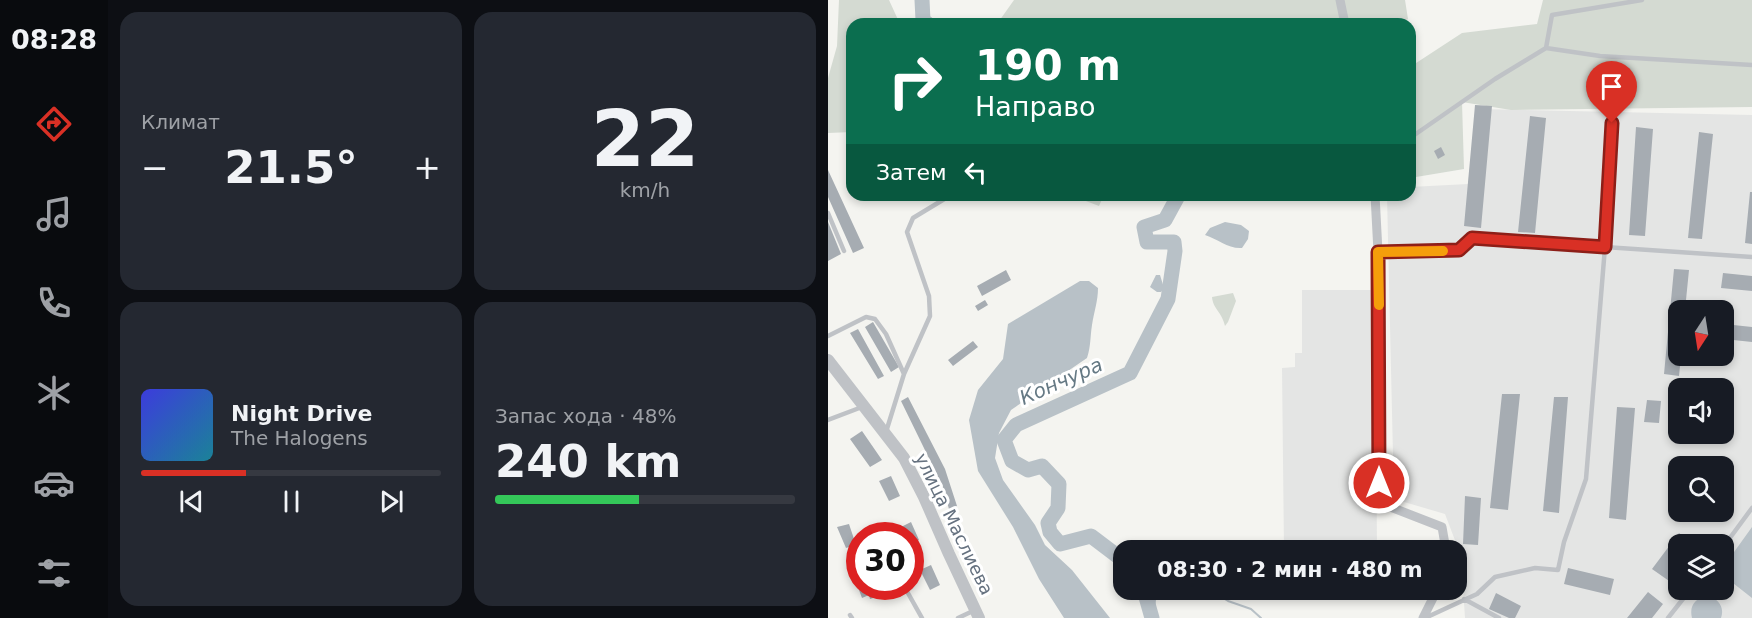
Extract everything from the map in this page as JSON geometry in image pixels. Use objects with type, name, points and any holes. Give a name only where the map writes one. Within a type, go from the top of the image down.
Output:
[{"type":"street","points":[[1340,0],[1344,18]]},
{"type":"street","points":[[1375,201],[1378,252],[1379,483],[1388,507],[1442,527],[1444,540]]},
{"type":"street","name":"улица Маслиева","points":[[828,360],[904,458],[977,614]]},
{"type":"street","points":[[1424,618],[1432,600]]},
{"type":"lane","points":[[1546,48],[1552,15],[1642,0]]},
{"type":"lane","points":[[1416,134],[1495,79],[1546,48],[1600,56],[1752,65]]},
{"type":"lane","points":[[1467,598],[1477,594],[1495,577],[1535,568],[1558,570],[1564,542],[1586,479],[1605,247],[1612,123]]},
{"type":"lane","points":[[885,434],[904,374],[930,316],[929,296],[907,232],[913,218],[941,201]]},
{"type":"lane","points":[[828,213],[844,251]]},
{"type":"lane","points":[[1378,252],[1459,250],[1472,238],[1752,257]]},
{"type":"lane","points":[[828,336],[866,317],[875,319],[886,334],[904,374]]},
{"type":"lane","points":[[828,420],[864,406]]},
{"type":"lane","points":[[1733,534],[1752,508]]},
{"type":"lane","points":[[912,600],[922,618]]},
{"type":"lane","points":[[1424,618],[1462,600]]},
{"type":"lane","points":[[1466,600],[1499,618]]},
{"type":"lane","points":[[1668,618],[1682,600]]},
{"type":"lane","points":[[958,618],[977,614]]},
{"type":"shaded area","points":[[839,0],[889,0],[897,18],[846,18],[846,132],[828,133],[828,78],[837,46]]},
{"type":"shaded area","points":[[1014,0],[1405,0],[1408,18],[1001,18]]},
{"type":"shaded area","points":[[1543,0],[1752,0],[1752,107],[1511,110],[1462,102],[1464,169],[1416,177],[1416,63],[1462,33],[1537,24]]},
{"type":"shaded area","points":[[1477,109],[1752,115],[1752,618],[1465,618],[1467,540],[1455,540],[1445,514],[1394,499],[1387,201],[1416,201],[1416,187],[1468,184]]},
{"type":"shaded area","points":[[1086,201],[1101,201],[1099,206]]},
{"type":"shaded area","points":[[1225,222],[1241,225],[1249,231],[1248,239],[1242,248],[1228,245],[1205,235],[1210,228]]},
{"type":"shaded area","points":[[1156,275],[1160,275],[1164,288],[1161,292],[1150,287]]},
{"type":"shaded area","points":[[1080,281],[1089,281],[1098,288],[1087,358],[1011,410],[999,433],[995,458],[1003,480],[1035,525],[1045,545],[1072,570],[1110,618],[1064,618],[1039,579],[1013,527],[978,471],[969,420],[978,390],[1003,359],[1008,324]]},
{"type":"shaded area","points":[[1302,290],[1375,290],[1377,540],[1284,540],[1282,368],[1295,367],[1295,353],[1302,353]]},
{"type":"shaded area","points":[[1233,293],[1236,301],[1225,326],[1212,297]]},
{"type":"shaded area","points":[[1752,527],[1752,598],[1734,584],[1734,552]]},
{"type":"shaded area","points":[[1147,600],[1156,600],[1158,618],[1145,618]]},
{"type":"shaded area","points":[[1698,600],[1715,600],[1722,610],[1721,618],[1692,618],[1691,610]]},
{"type":"building","points":[[1475,105],[1492,106],[1481,228],[1464,226]]},
{"type":"building","points":[[1530,116],[1546,118],[1535,233],[1518,232]]},
{"type":"building","points":[[1636,127],[1653,129],[1645,236],[1629,235]]},
{"type":"building","points":[[1699,132],[1713,134],[1702,239],[1688,238]]},
{"type":"building","points":[[1441,147],[1445,155],[1438,159],[1434,151]]},
{"type":"building","points":[[828,170],[864,248],[853,253],[828,197]]},
{"type":"building","points":[[1750,192],[1752,192],[1752,244],[1745,243]]},
{"type":"building","points":[[828,222],[841,254],[828,261]]},
{"type":"building","points":[[1674,269],[1689,270],[1686,300],[1671,300]]},
{"type":"building","points":[[1006,270],[1011,280],[982,296],[977,286]]},
{"type":"building","points":[[1723,273],[1752,276],[1752,291],[1721,288]]},
{"type":"building","points":[[985,300],[988,305],[978,311],[975,306]]},
{"type":"building","points":[[873,322],[899,367],[891,372],[865,327]]},
{"type":"building","points":[[1734,325],[1752,327],[1752,342],[1734,340]]},
{"type":"building","points":[[858,329],[884,376],[878,379],[850,333]]},
{"type":"building","points":[[1668,332],[1668,366],[1680,366],[1679,376],[1664,374]]},
{"type":"building","points":[[973,341],[978,347],[953,366],[948,360]]},
{"type":"building","points":[[1502,394],[1520,394],[1508,510],[1490,508]]},
{"type":"building","points":[[908,397],[945,469],[957,506],[949,509],[942,485],[901,401]]},
{"type":"building","points":[[1554,397],[1568,397],[1559,513],[1543,511]]},
{"type":"building","points":[[1647,400],[1661,401],[1659,423],[1644,422]]},
{"type":"building","points":[[1617,407],[1635,408],[1626,520],[1609,518]]},
{"type":"building","points":[[862,431],[882,460],[870,467],[850,439]]},
{"type":"building","points":[[891,476],[900,496],[889,501],[879,481]]},
{"type":"building","points":[[1465,496],[1481,498],[1478,545],[1467,544],[1467,540],[1463,540]]},
{"type":"building","points":[[846,525],[846,548],[837,527]]},
{"type":"building","points":[[1668,548],[1668,580],[1652,569]]},
{"type":"building","points":[[931,565],[940,585],[930,590],[924,578],[924,568]]},
{"type":"building","points":[[1568,568],[1614,579],[1610,595],[1564,584]]},
{"type":"building","points":[[1648,592],[1663,604],[1652,618],[1627,618]]},
{"type":"building","points":[[1496,593],[1521,606],[1515,618],[1509,618],[1489,609]]},
{"type":"waterway","name":"Кончура","points":[[922,0],[923,18]]},
{"type":"waterway","name":"Кончура","points":[[1113,553],[1091,536],[1060,544],[1050,532],[1048,523],[1058,508],[1059,484],[1042,466],[1028,470],[1012,461],[1004,440],[1016,425],[1130,373],[1168,299],[1175,251],[1174,242],[1147,242],[1144,227],[1165,220],[1175,201]]},
{"type":"waterway","name":"Кончура","points":[[1147,600],[1152,618]]},
{"type":"waterway","points":[[1226,600],[1251,609],[1261,618]]},
{"type":"slow traffic","points":[[1379,305],[1378,252],[1443,251]]},
{"type":"route","points":[[1379,483],[1378,252],[1459,250],[1472,238],[1605,247],[1612,123]]}]
